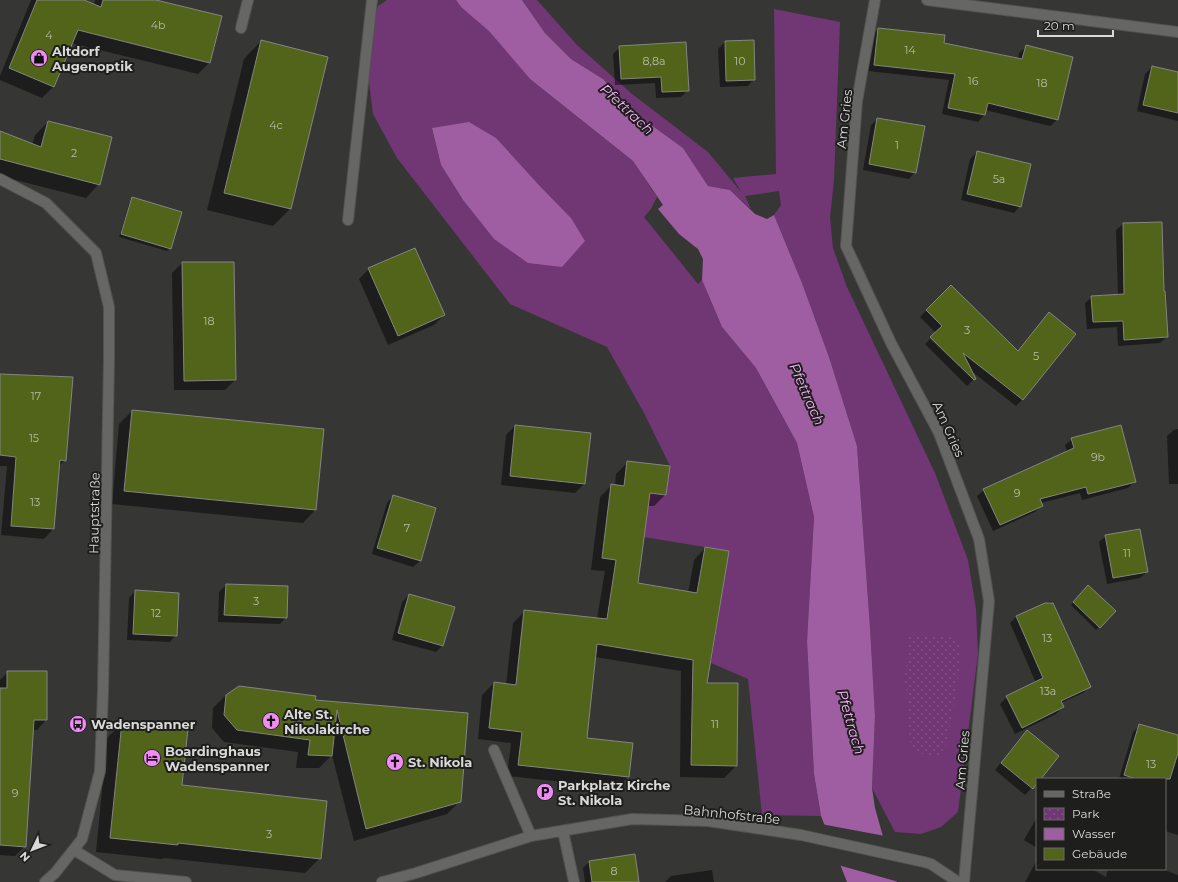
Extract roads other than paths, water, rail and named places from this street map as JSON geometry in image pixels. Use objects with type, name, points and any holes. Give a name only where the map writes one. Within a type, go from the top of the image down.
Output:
[{"type":"street","points":[[241,28],[248,0]]},
{"type":"street","points":[[348,220],[372,0]]},
{"type":"street","name":"Am Gries","points":[[875,0],[857,101],[846,246],[891,343],[939,433],[979,539],[989,601],[964,882]]},
{"type":"street","points":[[927,0],[978,3],[1178,32]]},
{"type":"street","name":"Hauptstraße","points":[[0,179],[46,203],[96,253],[109,307],[110,360],[104,683],[100,771],[82,839],[55,873],[45,882]]},
{"type":"street","points":[[494,750],[531,836]]},
{"type":"street","name":"Bahnhofstraße","points":[[383,882],[416,873],[531,836],[632,819],[708,821],[801,835],[931,864],[958,882]]},
{"type":"street","points":[[563,831],[574,882]]},
{"type":"street","points":[[74,850],[115,879],[186,882]]},
{"type":"water","name":"Pfettrach","points":[[456,0],[522,0],[545,33],[571,59],[603,79],[636,114],[683,148],[708,186],[730,190],[755,214],[767,219],[774,215],[802,283],[829,357],[857,446],[875,716],[872,788],[875,808],[897,882],[847,882],[821,816],[814,774],[807,641],[814,517],[797,443],[756,368],[722,327],[702,280],[703,259],[698,249],[679,234],[658,209],[663,205],[633,161],[530,79],[489,31],[461,7]]},
{"type":"water","points":[[469,122],[496,138],[571,218],[585,241],[562,267],[528,263],[494,239],[463,200],[441,165],[432,128]]},
{"type":"place","name":"Altdorf Augenoptik","points":[[39,58]]},
{"type":"place","name":"Alte St. Nikolakirche","points":[[271,721]]},
{"type":"place","name":"Wadenspanner","points":[[78,724]]},
{"type":"place","name":"Boardinghaus Wadenspanner","points":[[152,758]]},
{"type":"place","name":"St. Nikola","points":[[395,762]]},
{"type":"place","name":"Parkplatz Kirche St. Nikola","points":[[545,792]]}]
